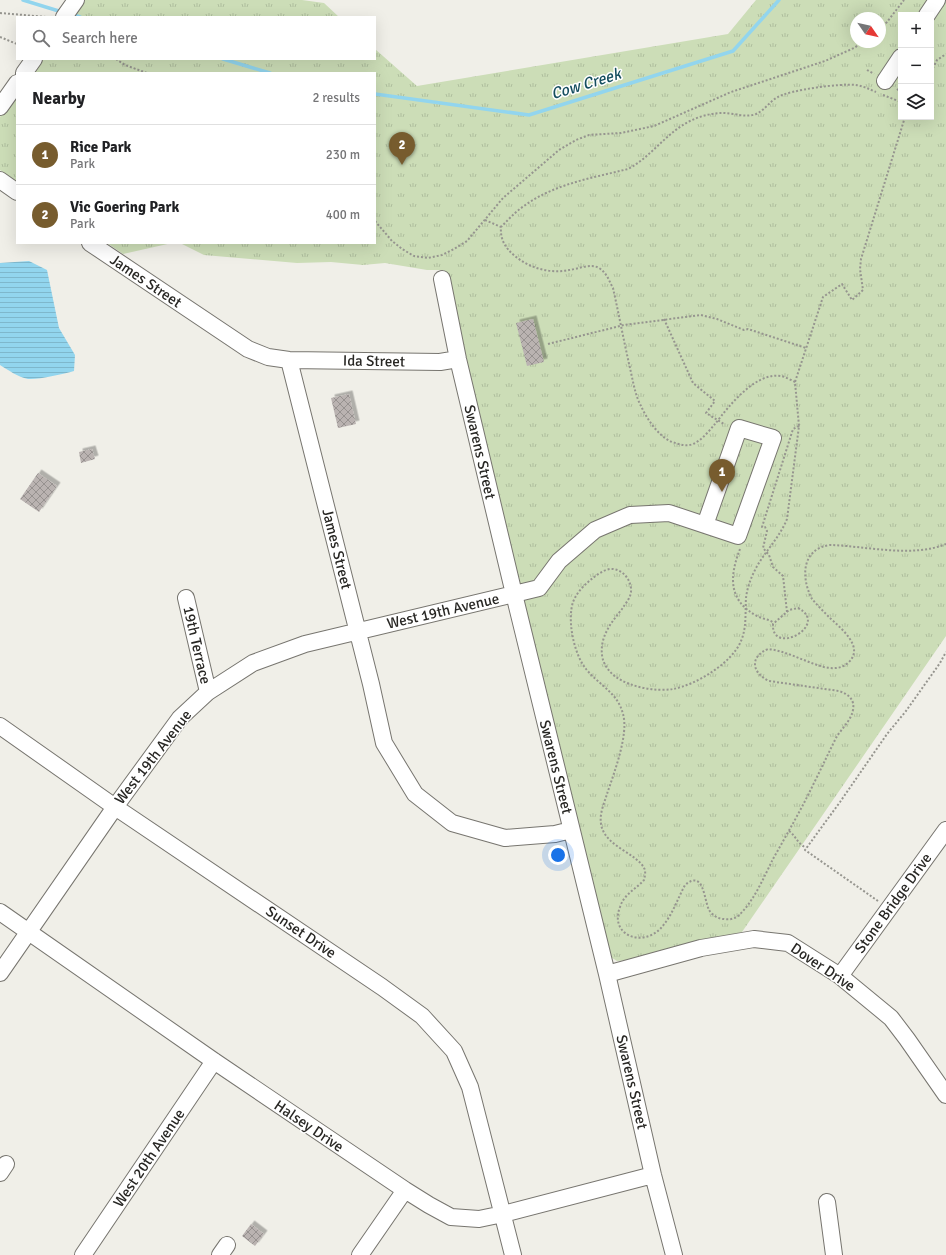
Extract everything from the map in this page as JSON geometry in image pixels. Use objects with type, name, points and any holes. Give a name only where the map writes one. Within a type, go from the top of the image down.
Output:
[{"type":"street","points":[[65,16],[76,0]]},
{"type":"street","points":[[929,12],[937,0]]},
{"type":"street","points":[[885,82],[898,62]]},
{"type":"street","points":[[0,107],[16,84]]},
{"type":"street","points":[[0,180],[16,191]]},
{"type":"street","name":"James Street","points":[[91,244],[248,349],[268,357],[289,360],[372,684],[384,743],[415,794],[452,823],[505,838],[555,834],[571,830]]},
{"type":"street","name":"Swarens Street","points":[[442,279],[458,359],[607,974],[653,1175],[674,1255]]},
{"type":"street","name":"Ida Street","points":[[289,360],[440,362],[458,359]]},
{"type":"street","name":"West 19th Avenue","points":[[0,973],[115,807],[180,718],[208,692],[253,663],[305,644],[539,588],[559,561],[595,530],[630,515],[669,513],[705,525],[738,536],[773,438],[739,428],[705,525]]},
{"type":"street","name":"19th Terrace","points":[[186,598],[208,692]]},
{"type":"street","name":"Sunset Drive","points":[[0,726],[115,807],[382,987],[422,1016],[454,1051],[470,1086],[513,1255]]},
{"type":"street","name":"Stone Bridge Drive","points":[[840,976],[946,830]]},
{"type":"street","name":"Halsey Drive","points":[[0,912],[214,1061],[404,1190],[450,1217],[479,1219],[653,1175]]},
{"type":"street","name":"Dover Drive","points":[[607,974],[701,948],[754,939],[788,943],[840,976],[891,1018],[908,1039],[946,1095]]},
{"type":"street","name":"West 20th Avenue","points":[[84,1255],[214,1061]]},
{"type":"street","points":[[360,1255],[404,1190]]},
{"type":"street","points":[[827,1202],[834,1255]]},
{"type":"path","points":[[886,23],[904,0]]},
{"type":"path","points":[[0,13],[35,16]]},
{"type":"path","points":[[0,37],[16,44]]},
{"type":"path","points":[[376,222],[402,250],[414,256],[428,258],[442,255],[467,241],[503,198],[559,150],[576,140],[589,136],[621,133],[654,126],[731,92],[825,61],[854,48]]},
{"type":"path","points":[[934,66],[937,60],[946,54]]},
{"type":"path","points":[[118,60],[144,72]]},
{"type":"path","points":[[795,382],[782,376],[775,376],[758,382],[735,399],[708,433],[693,444],[686,445],[669,441],[655,428],[641,406],[636,394],[613,288],[608,276],[598,268],[588,266],[567,271],[549,271],[533,267],[521,261],[511,253],[504,244],[500,235],[501,227],[523,206],[551,191],[571,184],[628,170],[645,159],[672,133],[703,116],[722,113],[747,115],[756,114],[777,97],[789,92],[821,87],[855,85],[868,88],[898,101]]},
{"type":"path","points":[[904,120],[861,258],[860,269],[863,290],[852,300],[842,284],[823,296],[795,382],[799,426],[787,519],[783,529],[754,570],[747,596],[745,631],[736,650],[729,658],[716,668],[687,685],[674,689],[659,690],[643,687],[621,680],[608,670],[602,658],[605,632],[631,595],[631,586],[628,579],[614,569],[609,569],[602,572],[585,585],[574,600],[571,620],[575,642],[581,660],[589,673],[603,684],[617,699],[624,714],[622,745],[601,813],[601,822],[602,828],[612,842],[640,863],[644,869],[644,880],[625,897],[620,905],[618,915],[621,928],[625,933],[632,937],[646,937],[654,934],[669,918],[685,885],[696,881],[700,884],[710,912],[714,916],[724,920],[736,918],[749,902],[789,831],[837,736],[851,717],[854,704],[852,698],[847,693],[839,690],[769,681],[763,678],[755,668],[755,661],[758,655],[768,649],[780,651],[812,664],[832,668],[844,666],[852,658],[854,653],[851,640],[809,594],[805,570],[810,554],[815,549],[830,545],[922,550],[946,544]]},
{"type":"path","points":[[485,220],[501,227]]},
{"type":"path","points":[[548,344],[621,326],[701,315],[717,319],[744,330],[748,329],[806,348]]},
{"type":"path","points":[[664,320],[693,383],[715,401],[706,413],[724,424]]},
{"type":"path","points":[[787,612],[783,576],[773,567],[769,555],[763,546],[767,529],[762,527],[793,430],[799,426]]},
{"type":"path","points":[[740,548],[734,566],[733,584],[738,598],[746,608],[758,616],[774,623]]},
{"type":"path","points":[[798,608],[805,613],[807,617],[806,625],[799,635],[788,638],[778,636],[773,630],[774,623],[787,612],[798,608]]},
{"type":"path","points":[[806,848],[887,734],[915,698],[946,652]]},
{"type":"path","points":[[789,831],[792,833],[797,842],[806,848],[805,850],[882,904]]},
{"type":"green space","points":[[85,0],[302,0],[324,3],[338,16],[74,16]]},
{"type":"green space","points":[[756,0],[943,0],[946,2],[946,636],[742,932],[628,960],[617,961],[609,956],[444,270],[427,270],[385,263],[363,265],[331,262],[297,263],[204,255],[182,244],[376,244],[376,72],[33,72],[41,60],[376,60],[376,50],[417,86],[728,34]]},
{"type":"green space","points":[[16,95],[16,181],[0,170],[0,117]]},
{"type":"green space","points":[[108,244],[168,244],[123,254]]},
{"type":"water","points":[[29,261],[47,270],[59,328],[75,355],[74,371],[44,378],[28,379],[17,375],[0,365],[0,263]]},
{"type":"building","points":[[533,319],[544,362],[527,366],[516,323]]},
{"type":"building","points":[[349,394],[356,424],[338,428],[331,398]]},
{"type":"building","points":[[92,449],[95,459],[81,463],[79,452]]},
{"type":"building","points":[[38,473],[57,486],[39,512],[20,499]]},
{"type":"building","points":[[251,1224],[264,1234],[255,1246],[242,1236]]},
{"type":"waterway","name":"Cow Creek","points":[[23,0],[62,12]]},
{"type":"waterway","name":"Cow Creek","points":[[376,94],[529,115],[733,51],[779,0]]},
{"type":"waterway","name":"Cow Creek","points":[[72,14],[77,16]]},
{"type":"waterway","name":"Cow Creek","points":[[226,60],[267,72]]},
{"type":"place","name":"Vic Goering Park","points":[[402,165]]},
{"type":"place","name":"Rice Park","points":[[722,492]]}]
